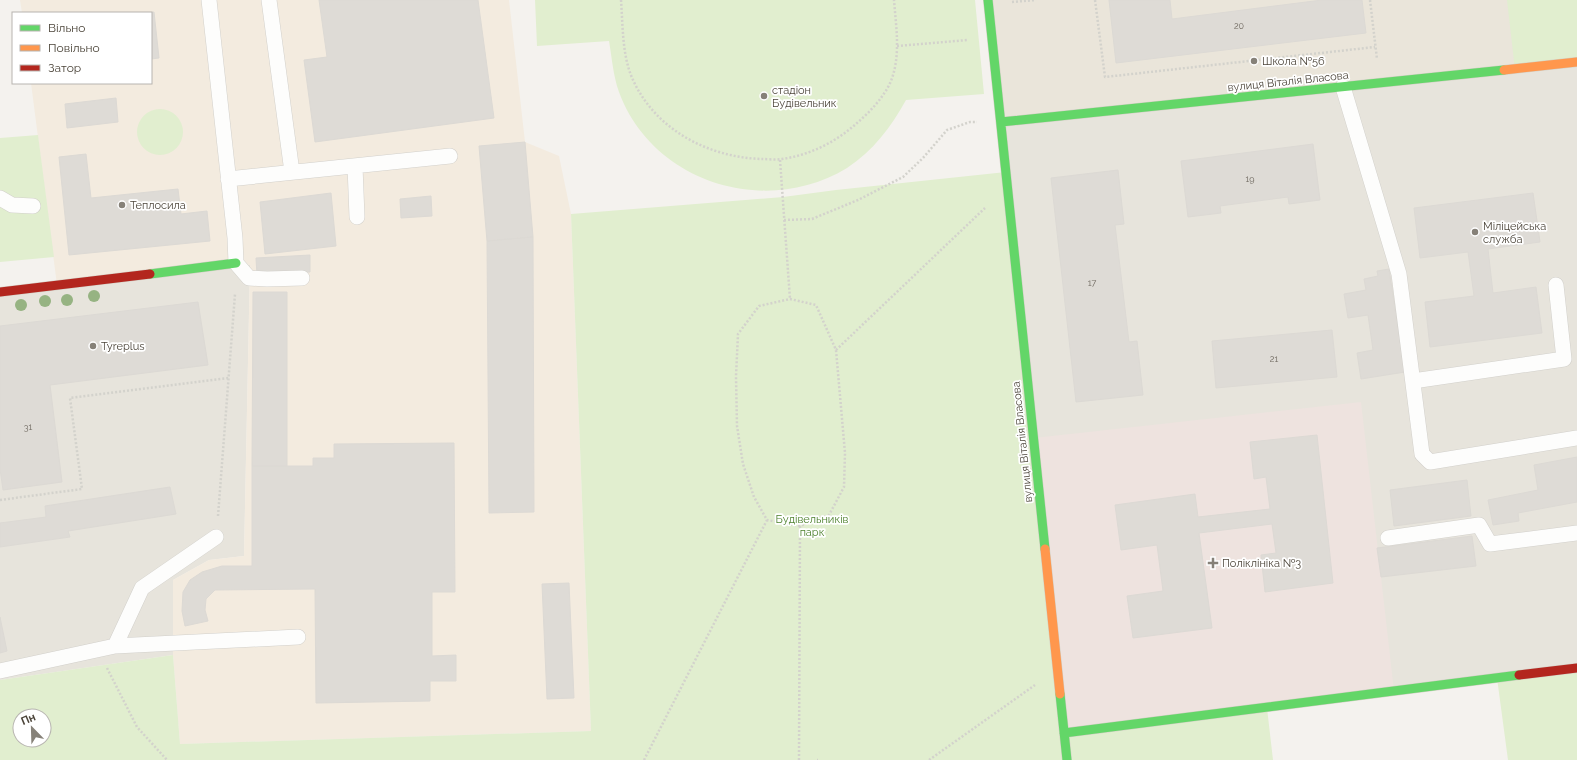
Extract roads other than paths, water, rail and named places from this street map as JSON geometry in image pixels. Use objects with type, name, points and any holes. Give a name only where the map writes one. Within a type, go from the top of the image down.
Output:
[{"type":"street","name":"вулиця Віталія Власова","points":[[988,0],[1067,760]]},
{"type":"street","name":"вулиця Віталія Власова","points":[[1001,122],[1577,62]]},
{"type":"street","points":[[0,292],[236,264]]},
{"type":"street","points":[[1064,733],[1577,668]]},
{"type":"lane","points":[[209,0],[236,264],[249,278],[267,280],[302,278]]},
{"type":"lane","points":[[269,0],[292,172]]},
{"type":"lane","points":[[1343,87],[1399,274],[1422,454],[1430,462],[1577,438]]},
{"type":"lane","points":[[228,179],[450,156]]},
{"type":"lane","points":[[355,166],[357,217]]},
{"type":"lane","points":[[0,198],[12,206],[33,206]]},
{"type":"lane","points":[[1413,381],[1564,359],[1556,285]]},
{"type":"lane","points":[[1388,538],[1479,525],[1490,544],[1577,533]]},
{"type":"lane","points":[[115,646],[142,588],[216,537]]},
{"type":"lane","points":[[0,671],[115,646],[298,637]]},
{"type":"place","name":"Школа №56","points":[[1254,61]]},
{"type":"place","name":"стадіон Будівельник","points":[[764,96]]},
{"type":"place","name":"Теплосила","points":[[122,205]]},
{"type":"place","name":"Міліцейська служба","points":[[1475,232]]},
{"type":"place","name":"Tyreplus","points":[[93,346]]},
{"type":"place","name":"Поліклініка №3","points":[[1213,563]]},
{"type":"park label","name":"Будівельників парк","points":[[812,525]]}]
